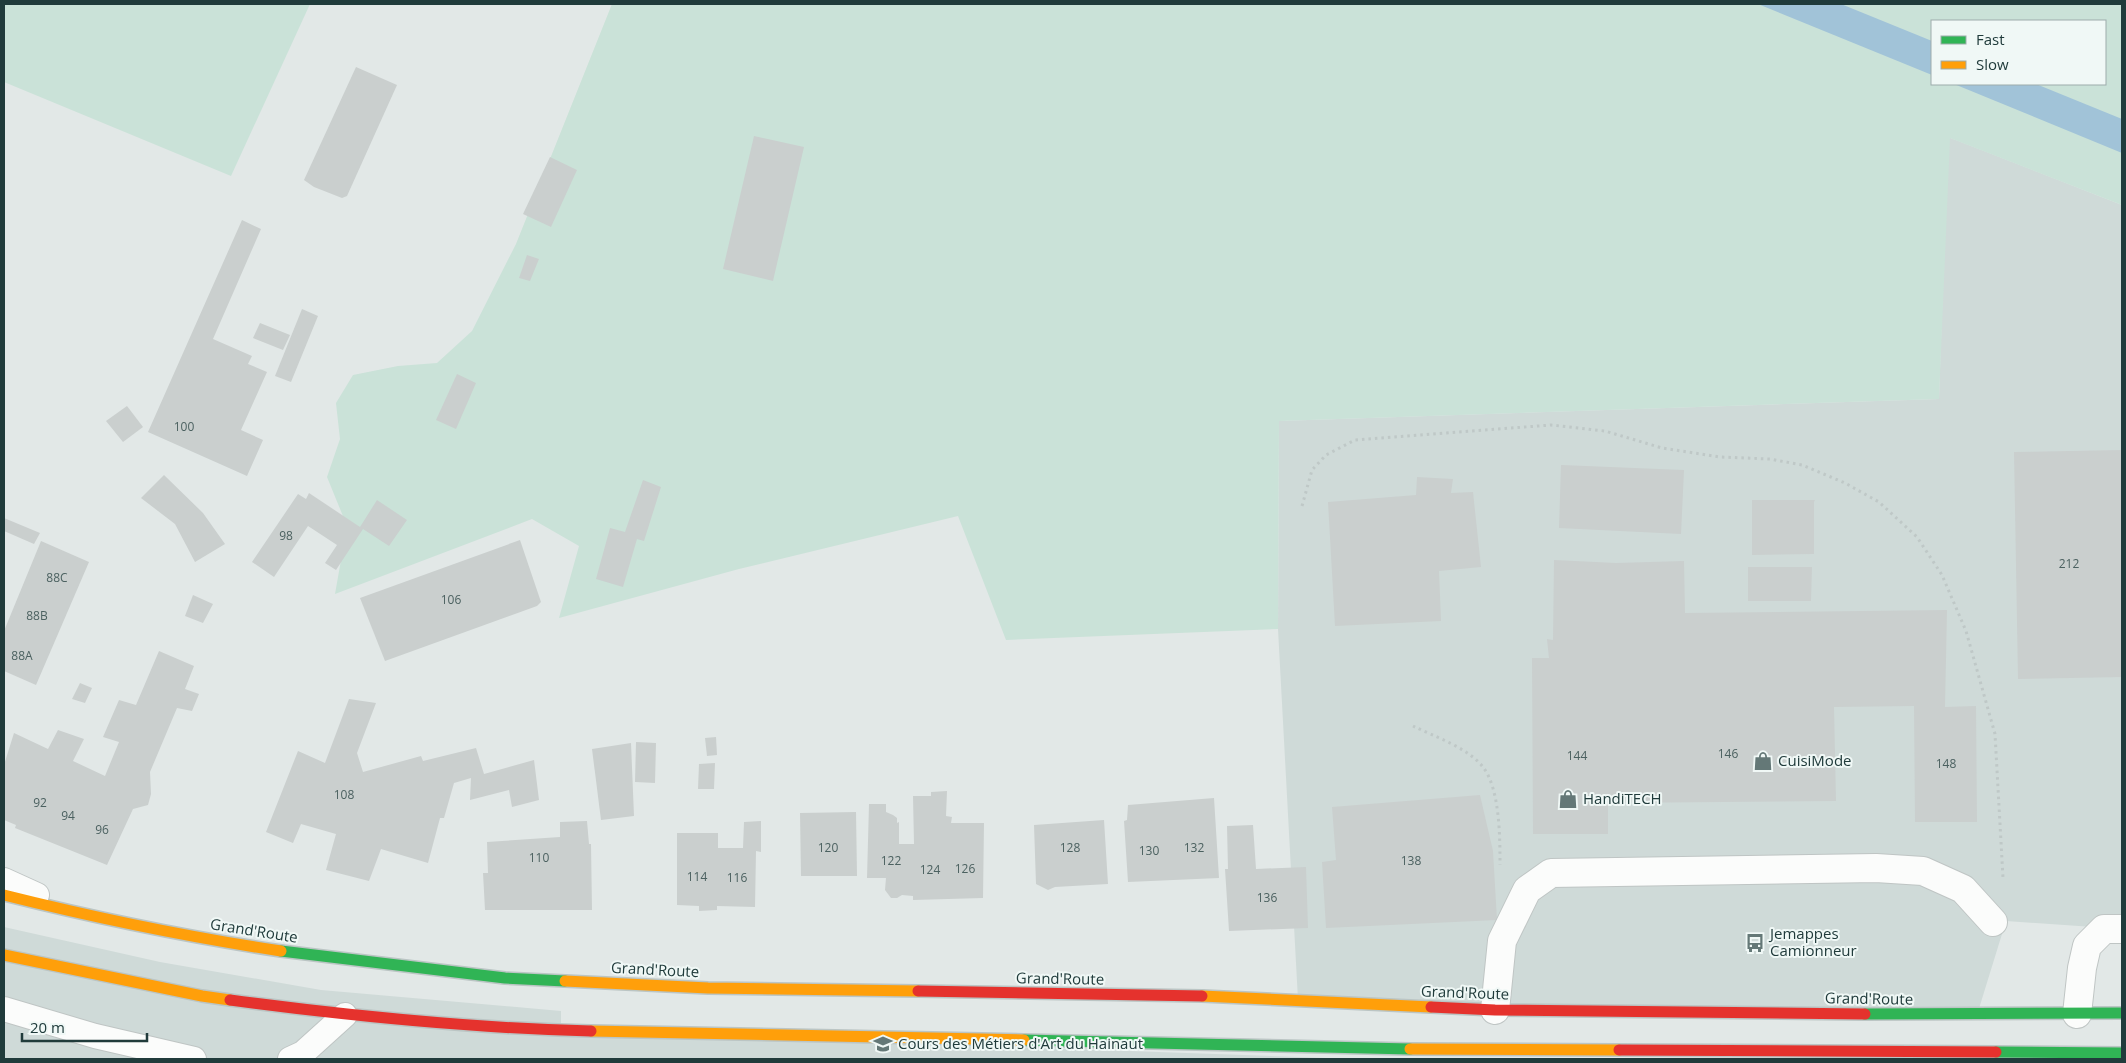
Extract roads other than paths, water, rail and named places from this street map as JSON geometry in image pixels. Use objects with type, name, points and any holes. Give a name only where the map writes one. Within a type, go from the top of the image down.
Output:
[{"type":"main road","name":"Grand'Route","points":[[4,895],[75,913],[204,939],[338,959],[505,978],[708,988],[1211,996],[1495,1010],[2122,1013]]},
{"type":"main road","points":[[4,955],[202,996],[345,1015],[561,1031],[1166,1042],[1355,1049],[2122,1052]]},
{"type":"street","points":[[1495,1010],[1502,941],[1527,890],[1551,874],[1876,868],[1923,872],[1963,889],[1993,922]]},
{"type":"street","points":[[2077,1014],[2082,968],[2087,946],[2104,929],[2122,929]]},
{"type":"lane","points":[[4,880],[75,913]]},
{"type":"lane","points":[[4,1010],[95,1036],[194,1059]]},
{"type":"lane","points":[[290,1059],[303,1053],[345,1015]]},
{"type":"water","points":[[1758,4],[1841,4],[1931,41],[1931,75]]},
{"type":"water","points":[[1956,85],[2038,85],[2122,119],[2122,153]]},
{"type":"place","name":"CuisiMode","points":[[1763,761]]},
{"type":"place","name":"HandiTECH","points":[[1568,799]]},
{"type":"place","name":"Jemappes Camionneur","points":[[1755,943]]},
{"type":"place","name":"Cours des Métiers d'Art du Hainaut","points":[[883,1044]]}]
